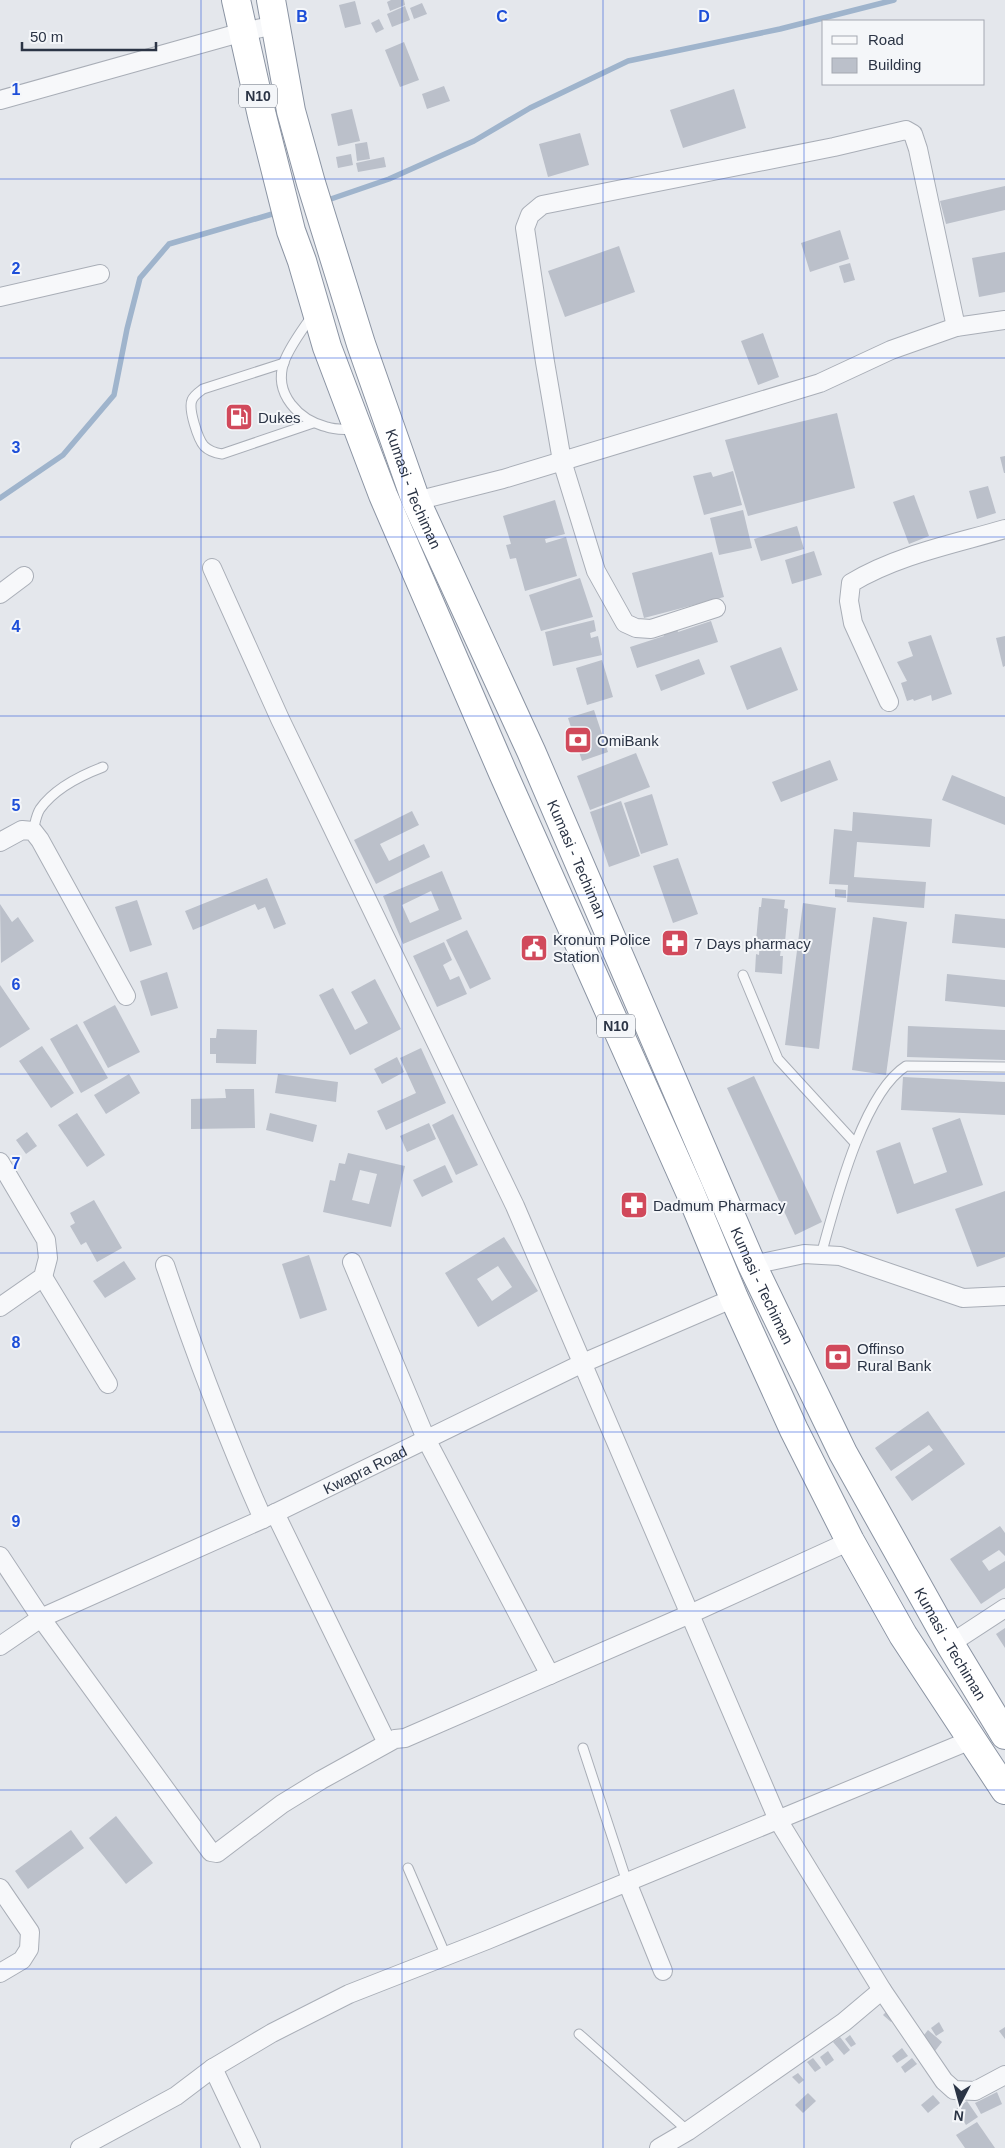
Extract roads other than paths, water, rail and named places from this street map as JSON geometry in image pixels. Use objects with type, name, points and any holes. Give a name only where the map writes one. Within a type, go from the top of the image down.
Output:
[{"type":"highway","name":"N10","points":[[236,0],[280,192],[291,231],[327,347],[383,495],[503,773],[794,1430],[850,1541],[903,1635],[1005,1790]]},
{"type":"highway","name":"Kumasi - Techiman","points":[[273,13],[291,111],[311,183],[361,344],[416,501],[531,751],[752,1265],[843,1454],[950,1644],[1005,1735]]},
{"type":"street","points":[[0,100],[243,32],[273,13]]},
{"type":"street","points":[[716,608],[651,628],[636,628],[625,622],[596,571],[562,461],[525,228],[530,215],[542,205],[834,147],[906,130],[913,134],[918,149],[956,328]]},
{"type":"street","points":[[0,297],[100,274]]},
{"type":"street","points":[[416,501],[503,480],[820,383],[891,350],[956,328],[1005,320]]},
{"type":"street","points":[[889,702],[853,623],[849,601],[851,582],[870,571],[1005,529]]},
{"type":"street","points":[[212,568],[280,719],[515,1206],[778,1820],[882,1990],[944,2081],[954,2090],[975,2091],[1005,2075]]},
{"type":"street","points":[[0,594],[24,576]]},
{"type":"street","points":[[0,842],[22,830],[32,831],[40,840],[126,996]]},
{"type":"street","points":[[0,1162],[46,1240],[48,1258],[43,1277],[0,1308]]},
{"type":"street","points":[[752,1265],[804,1254],[840,1256],[962,1298],[1005,1296]]},
{"type":"street","points":[[352,1262],[426,1440],[550,1675]]},
{"type":"street","points":[[164,1265],[235,1456],[270,1516],[387,1743]]},
{"type":"street","points":[[43,1277],[108,1384]]},
{"type":"street","name":"Kwapra Road","points":[[0,1646],[41,1618],[270,1516],[583,1363],[734,1298]]},
{"type":"street","points":[[0,1556],[41,1618],[211,1852],[217,1853],[282,1804],[395,1739],[406,1738],[690,1614],[850,1541]]},
{"type":"street","points":[[950,1644],[1005,1608]]},
{"type":"street","points":[[80,2148],[176,2096],[213,2068],[272,2033],[349,1994],[971,1740]]},
{"type":"street","points":[[627,1882],[663,1971]]},
{"type":"street","points":[[0,1888],[30,1932],[29,1949],[22,1960],[0,1973]]},
{"type":"street","points":[[670,2146],[688,2131],[844,2022],[882,1990]]},
{"type":"street","points":[[213,2068],[251,2148]]},
{"type":"lane","points":[[316,310],[301,331],[284,363],[282,382],[286,399],[296,412],[313,423],[329,428],[358,430]]},
{"type":"lane","points":[[284,363],[203,389],[196,395],[192,401],[191,410],[201,441],[210,451],[222,454],[313,423]]},
{"type":"lane","points":[[32,831],[39,810],[47,801],[80,775],[103,767]]},
{"type":"lane","points":[[743,975],[778,1059],[855,1143]]},
{"type":"lane","points":[[820,1255],[855,1143],[886,1084],[895,1072],[906,1066],[1005,1067]]},
{"type":"lane","points":[[583,1748],[627,1882]]},
{"type":"lane","points":[[408,1868],[446,1956]]},
{"type":"lane","points":[[579,2034],[688,2131]]},
{"type":"waterway","points":[[325,201],[389,179],[474,141],[530,108],[628,61],[780,29],[894,0]]},
{"type":"waterway","points":[[0,498],[63,455],[114,395],[127,329],[140,278],[169,244],[279,212]]},
{"type":"place","name":"Dukes","points":[[239,417]]},
{"type":"place","name":"OmiBank","points":[[578,740]]},
{"type":"place","name":"7 Days pharmacy","points":[[675,943]]},
{"type":"place","name":"Kronum Police Station","points":[[534,948]]},
{"type":"place","name":"Dadmum Pharmacy","points":[[634,1205]]},
{"type":"place","name":"Offinso Rural Bank","points":[[838,1357]]}]
